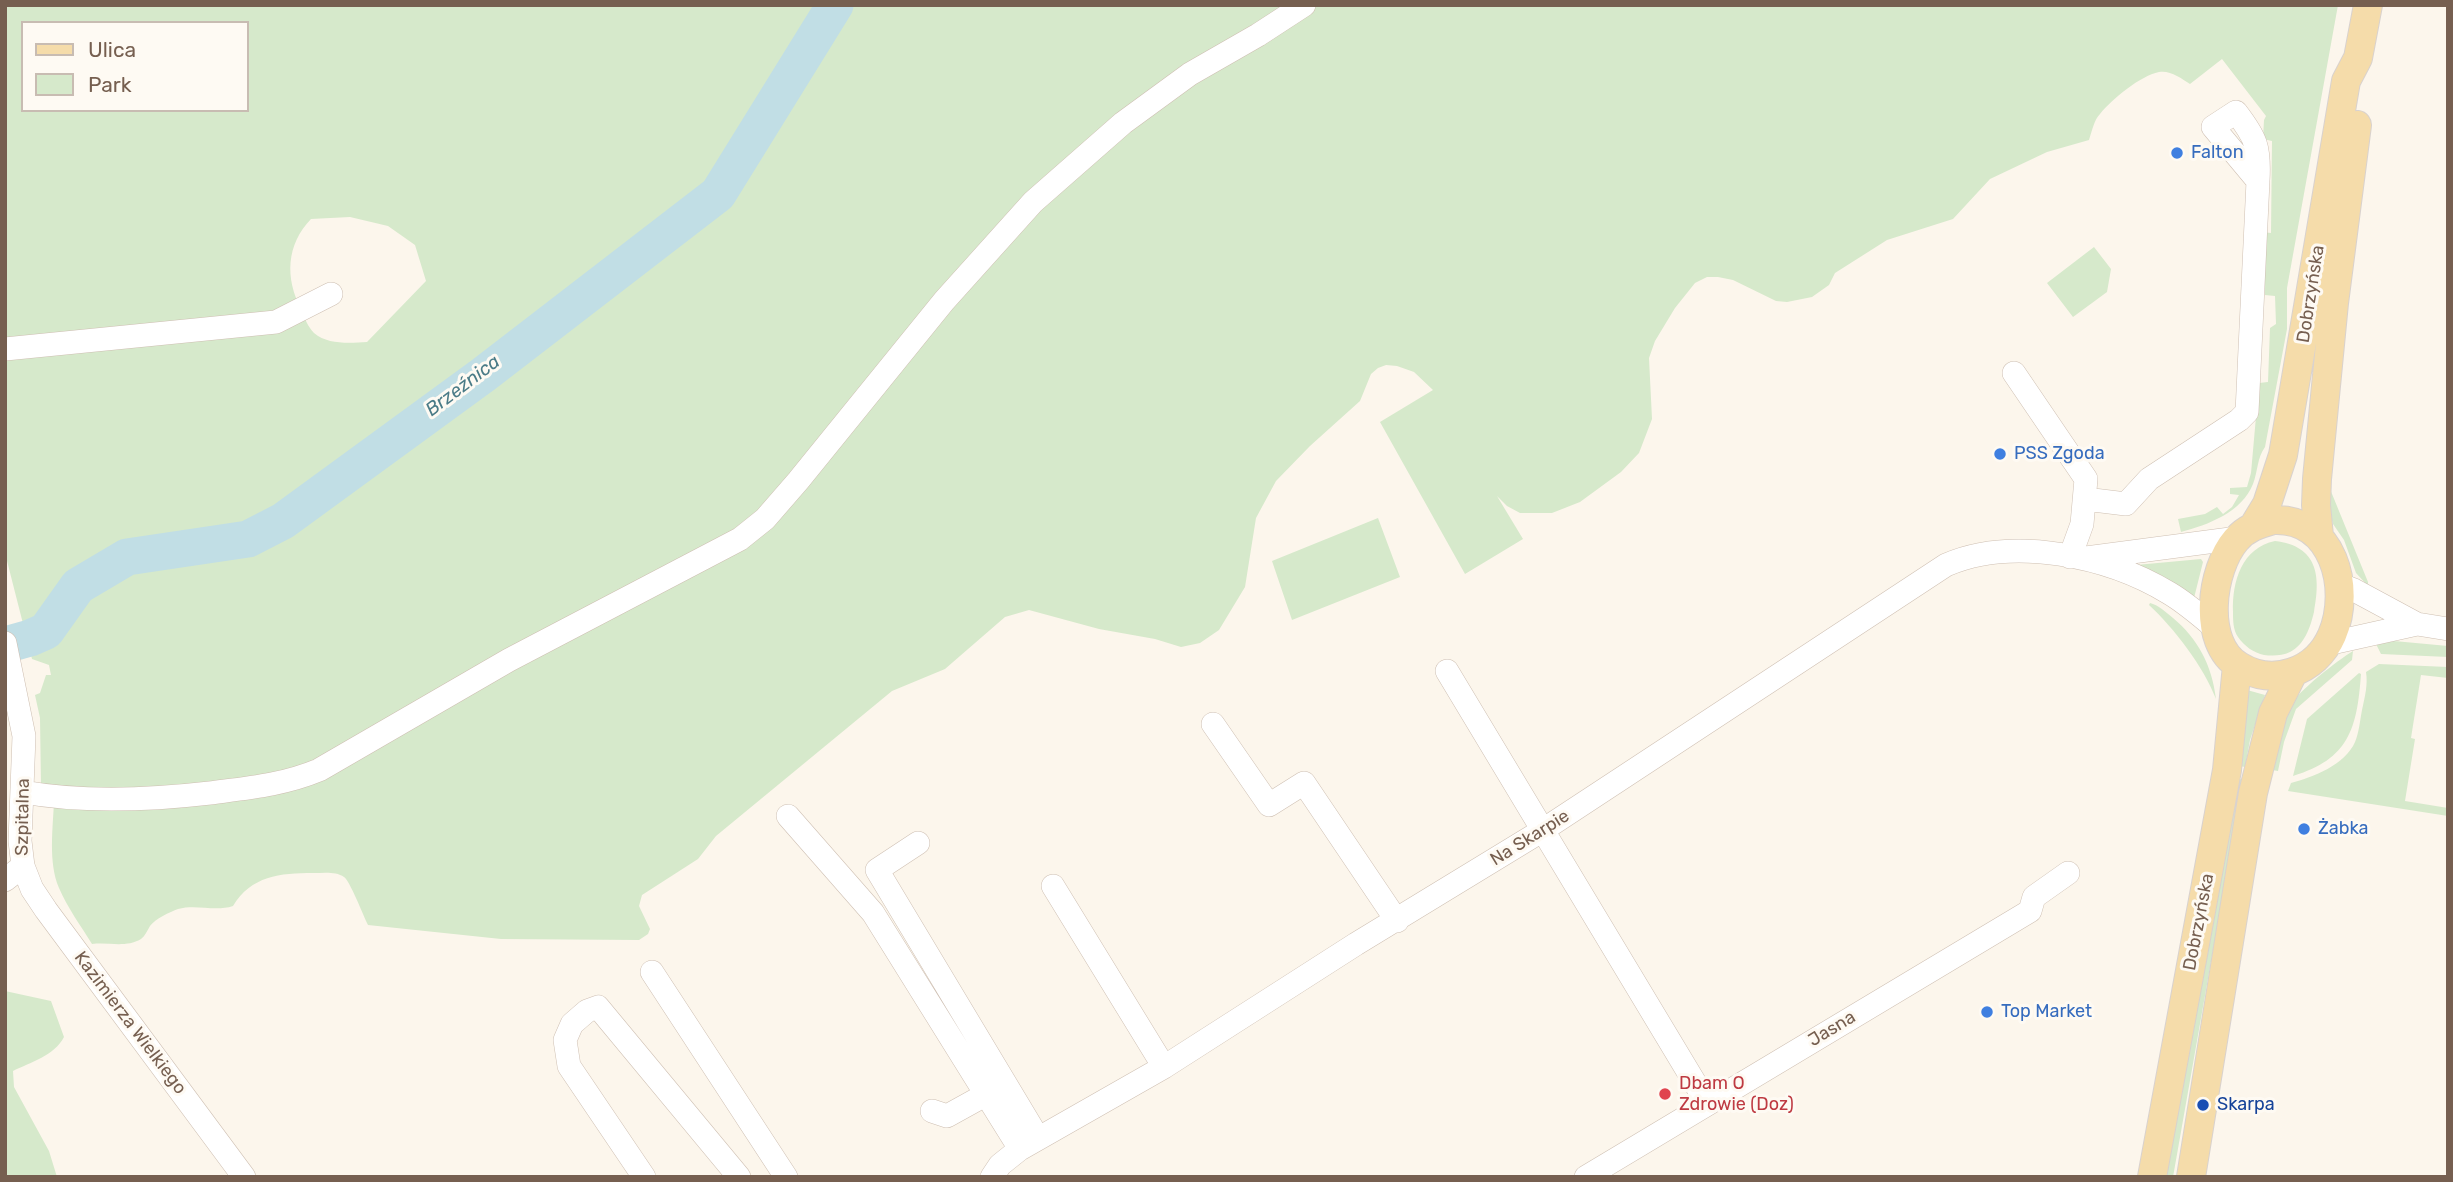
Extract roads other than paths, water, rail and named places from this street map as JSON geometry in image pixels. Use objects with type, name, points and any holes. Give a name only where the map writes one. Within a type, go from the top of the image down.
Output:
[{"type":"main road","name":"Dobrzyńska","points":[[2245,532],[2267,504],[2283,455],[2346,81],[2358,58],[2368,5]]},
{"type":"main road","name":"Dobrzyńska","points":[[2319,536],[2316,505],[2334,303],[2362,89],[2358,58]]},
{"type":"main road","points":[[2273,520],[2287,520],[2303,525],[2319,536],[2332,556],[2338,583],[2336,620],[2327,644],[2312,661],[2293,673],[2272,677],[2237,665],[2226,654],[2216,629],[2214,609],[2218,576],[2229,551],[2245,532],[2273,520]]},
{"type":"main road","name":"Dobrzyńska","points":[[2152,1177],[2227,770],[2237,665]]},
{"type":"main road","name":"Dobrzyńska","points":[[2191,1177],[2253,793],[2273,713],[2293,673]]},
{"type":"street","points":[[23,792],[56,797],[170,798],[257,788],[295,780],[319,770],[509,660],[740,539],[765,519],[782,500],[944,301],[1033,202],[1123,123],[1190,74],[1304,5]]},
{"type":"street","points":[[2085,499],[2126,504],[2149,479],[2247,412],[2258,181]]},
{"type":"street","points":[[5,349],[276,322],[331,295]]},
{"type":"street","points":[[2014,373],[2086,479],[2076,557]]},
{"type":"street","points":[[2076,557],[2245,532]]},
{"type":"street","name":"Na Skarpie","points":[[992,1177],[1000,1165],[1029,1143],[1164,1067],[1356,944],[1543,830],[1946,565],[1961,559],[2002,551],[2076,557]]},
{"type":"street","points":[[2076,557],[2135,576],[2169,593],[2216,629]]},
{"type":"street","points":[[2338,583],[2417,624],[2448,629]]},
{"type":"street","points":[[2327,644],[2417,624]]},
{"type":"street","name":"Szpitalna","points":[[5,643],[24,736],[23,792],[13,838],[14,873]]},
{"type":"street","points":[[1447,671],[1707,1103]]},
{"type":"street","points":[[1213,724],[1269,805],[1304,783],[1397,921]]},
{"type":"street","points":[[788,817],[865,918],[985,1095],[1029,1143]]},
{"type":"street","points":[[918,843],[877,870],[1029,1143]]},
{"type":"street","name":"Kazimierza Wielkiego","points":[[14,873],[32,889],[244,1177]]},
{"type":"street","name":"Jasna","points":[[1586,1177],[2030,911],[2034,897],[2068,873]]},
{"type":"street","points":[[1053,886],[1164,1067]]},
{"type":"street","points":[[652,972],[786,1177]]},
{"type":"street","points":[[643,1177],[569,1066],[565,1040],[572,1024],[587,1011],[598,1007],[739,1177]]},
{"type":"street","points":[[932,1111],[947,1116],[985,1095]]},
{"type":"waterway","name":"Brzeźnica","points":[[5,645],[46,631],[78,586],[127,557],[248,539],[283,521],[483,375],[718,194],[835,5]]},
{"type":"place","name":"Falton","points":[[2177,153]]},
{"type":"place","name":"PSS Zgoda","points":[[2000,454]]},
{"type":"place","name":"Żabka","points":[[2304,829]]},
{"type":"place","name":"Top Market","points":[[1987,1012]]},
{"type":"place","name":"Dbam O Zdrowie (Doz)","points":[[1665,1094]]},
{"type":"place","name":"Skarpa","points":[[2203,1105]]}]
